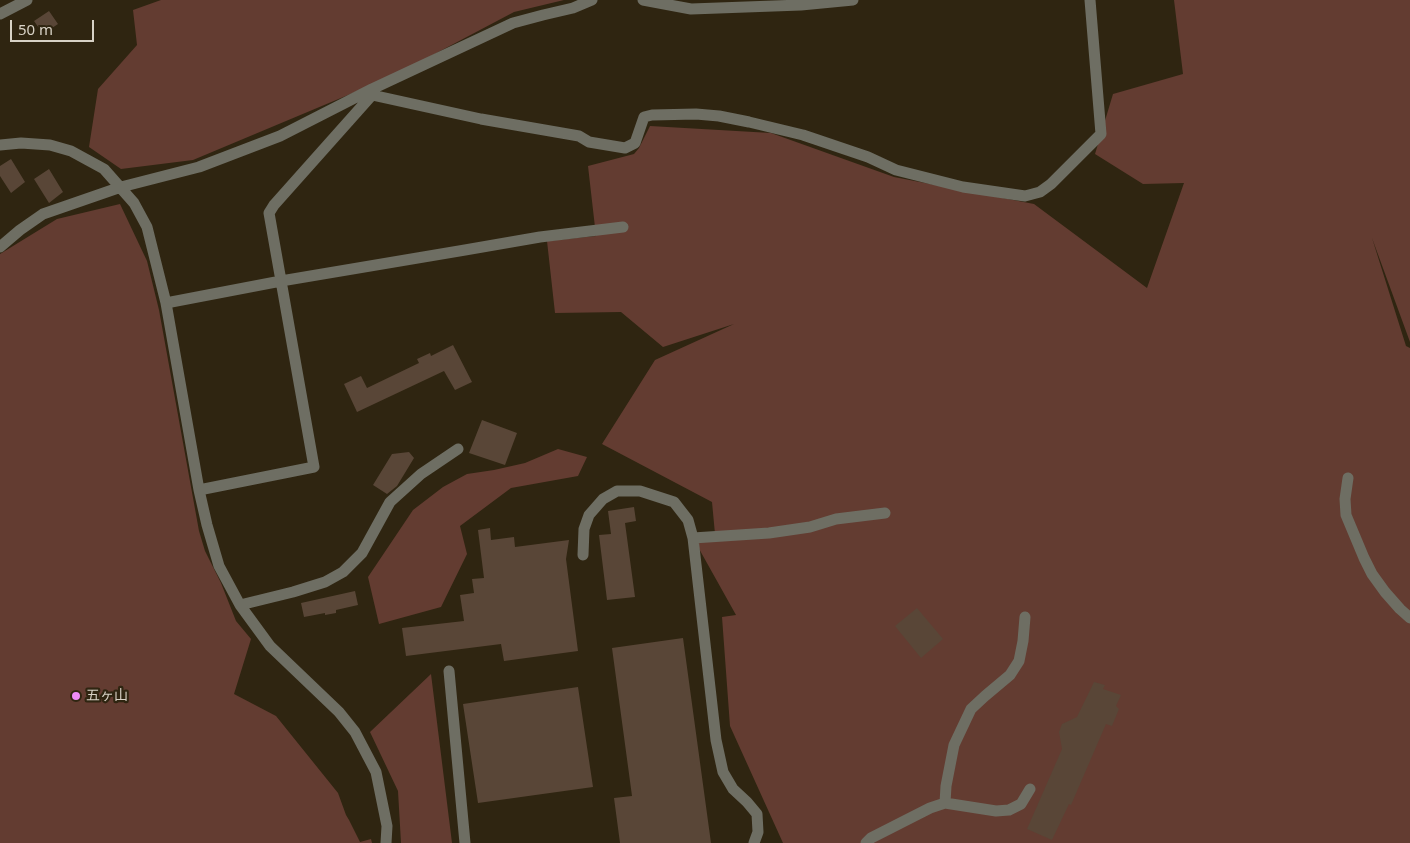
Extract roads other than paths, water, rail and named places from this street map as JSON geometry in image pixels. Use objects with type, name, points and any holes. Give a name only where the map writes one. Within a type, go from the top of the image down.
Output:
[{"type":"street","points":[[0,14],[28,0]]},
{"type":"street","points":[[0,247],[43,214],[121,187],[199,167],[280,136],[513,23],[573,8],[592,0]]},
{"type":"street","points":[[643,0],[691,9],[801,5],[853,0]]},
{"type":"street","points":[[372,92],[481,119],[579,136],[589,142],[625,148],[635,143],[644,117],[652,115],[696,114],[719,116],[803,135],[868,157],[896,170],[963,186],[1025,196],[1040,192],[1051,184],[1101,134],[1090,0]]},
{"type":"street","points":[[199,490],[314,467],[269,213],[372,92]]},
{"type":"street","points":[[0,145],[21,143],[50,144],[71,151],[104,169],[134,202],[147,228],[166,303],[199,490],[207,525],[220,566],[240,605],[270,646],[333,706],[355,732],[376,772],[387,826],[386,843]]},
{"type":"street","points":[[166,303],[281,281],[540,237],[623,226]]},
{"type":"street","points":[[240,605],[325,582],[344,572],[362,553],[390,502],[421,474],[458,449]]},
{"type":"street","points":[[1348,478],[1346,516],[1364,558],[1372,574],[1385,592],[1410,618]]},
{"type":"street","points":[[583,555],[584,529],[589,515],[603,499],[617,491],[640,491],[674,502],[688,520],[693,538],[716,740],[723,772],[733,789],[757,814],[758,832],[754,843]]},
{"type":"street","points":[[693,538],[769,533],[810,527],[836,519],[886,514]]},
{"type":"street","points":[[945,803],[946,786],[954,745],[971,709],[1010,675],[1019,661],[1025,617]]},
{"type":"street","points":[[449,671],[465,843]]},
{"type":"street","points":[[866,843],[871,838],[930,808],[945,803],[996,811],[1009,810],[1021,804],[1030,789]]},
{"type":"place","name":"五ヶ山","points":[[76,696]]}]
